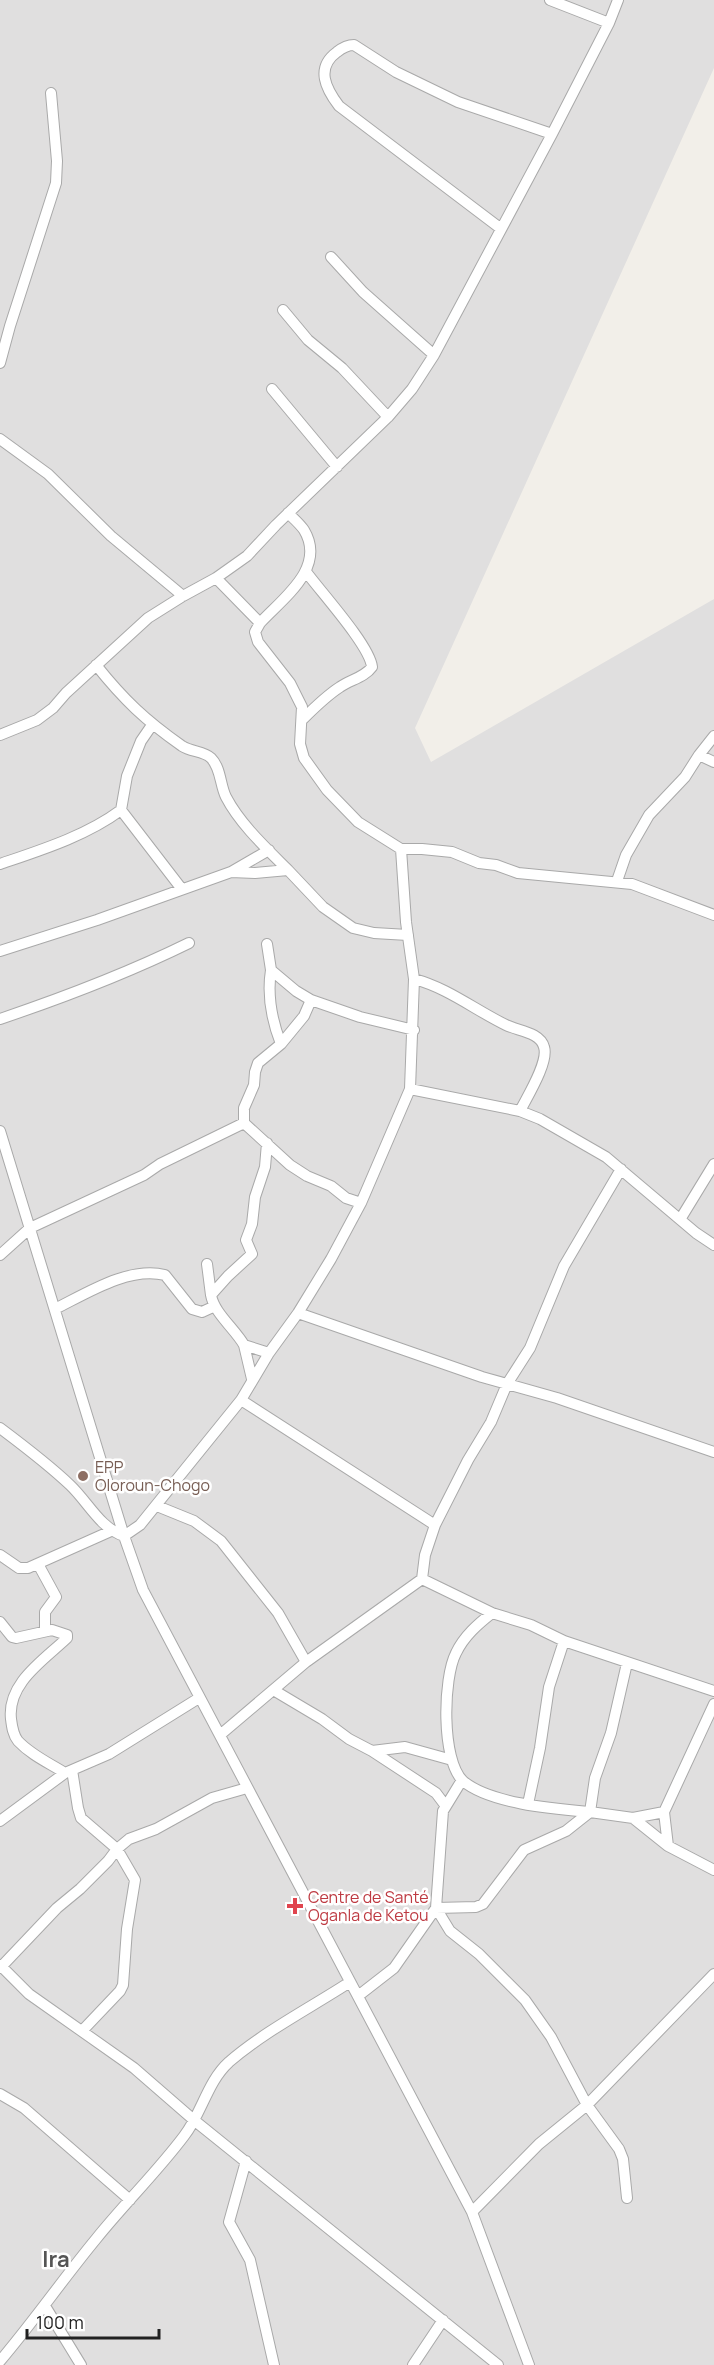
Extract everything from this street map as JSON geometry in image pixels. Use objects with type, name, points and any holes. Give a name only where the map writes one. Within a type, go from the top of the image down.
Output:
[{"type":"street","points":[[550,0],[609,23]]},
{"type":"street","points":[[0,735],[37,720],[53,708],[66,693],[148,618],[216,578],[247,556],[288,513],[388,417],[412,388],[434,355],[552,134],[609,23],[618,0]]},
{"type":"street","points":[[500,228],[339,106],[330,94],[323,73],[328,60],[346,46],[354,45],[396,72],[458,102],[552,134]]},
{"type":"street","points":[[0,363],[56,183],[57,161],[51,93]]},
{"type":"street","points":[[331,257],[363,292],[434,355]]},
{"type":"street","points":[[283,310],[308,340],[342,368],[388,417]]},
{"type":"street","points":[[272,389],[337,467]]},
{"type":"street","points":[[0,439],[48,474],[119,543],[183,596]]},
{"type":"street","points":[[288,513],[304,529],[312,555],[306,573],[260,623],[255,632],[258,642],[290,683],[302,707],[300,744],[304,758],[327,789],[358,822],[401,849],[452,852],[479,863],[496,865],[518,873],[617,881],[645,887],[714,915]]},
{"type":"street","points":[[303,719],[324,699],[351,679],[368,673],[372,667],[371,661],[356,637],[306,573]]},
{"type":"street","points":[[216,578],[260,623]]},
{"type":"street","points":[[96,665],[122,697],[152,725],[186,749],[210,757],[215,764],[225,796],[244,824],[323,907],[353,928],[374,933],[408,935]]},
{"type":"street","points":[[0,864],[70,838],[121,810],[127,776],[141,741],[152,725]]},
{"type":"street","points":[[617,881],[626,855],[649,815],[685,777],[714,736]]},
{"type":"street","points":[[699,755],[714,762]]},
{"type":"street","points":[[121,810],[181,888]]},
{"type":"street","points":[[124,1536],[140,1525],[157,1506],[241,1400],[269,1353],[298,1313],[331,1259],[360,1203],[410,1089],[414,1030],[414,979],[401,849]]},
{"type":"street","points":[[0,951],[97,920],[231,872],[269,850]]},
{"type":"street","points":[[231,872],[255,873],[288,870]]},
{"type":"street","points":[[0,1019],[139,968],[189,943]]},
{"type":"street","points":[[267,944],[271,970],[270,1000],[274,1025],[281,1044]]},
{"type":"street","points":[[271,970],[311,1000],[360,1017],[414,1030]]},
{"type":"street","points":[[414,979],[440,987],[507,1026],[535,1035],[541,1040],[545,1054],[543,1061],[520,1111]]},
{"type":"street","points":[[311,1000],[304,1016],[281,1044],[258,1063],[254,1085],[244,1108],[244,1123],[290,1165],[307,1176],[331,1186],[346,1198],[360,1203]]},
{"type":"street","points":[[410,1089],[520,1111],[540,1119],[606,1157],[696,1233],[714,1245]]},
{"type":"street","points":[[0,1255],[30,1228],[144,1175],[160,1164],[244,1123]]},
{"type":"street","points":[[0,1131],[124,1536],[143,1590],[472,2211],[530,2365]]},
{"type":"street","points":[[55,1309],[108,1282],[149,1273],[165,1275],[192,1309],[202,1312],[213,1301],[228,1276],[252,1254],[246,1240],[252,1224],[255,1197],[265,1167],[267,1143]]},
{"type":"street","points":[[681,1218],[714,1164]]},
{"type":"street","points":[[220,1735],[306,1662],[422,1579],[425,1555],[435,1525],[468,1460],[491,1422],[507,1384],[530,1348],[564,1266],[621,1169]]},
{"type":"street","points":[[207,1264],[213,1301],[236,1330],[244,1345],[252,1379]]},
{"type":"street","points":[[298,1313],[462,1371],[557,1398],[714,1452]]},
{"type":"street","points":[[244,1345],[269,1353]]},
{"type":"street","points":[[241,1400],[435,1525]]},
{"type":"street","points":[[0,1429],[40,1457],[71,1486],[111,1531],[124,1536]]},
{"type":"street","points":[[157,1506],[194,1521],[220,1541],[278,1613],[306,1662]]},
{"type":"street","points":[[0,1556],[19,1568],[38,1564],[111,1531]]},
{"type":"street","points":[[38,1564],[56,1597],[45,1612],[45,1631]]},
{"type":"street","points":[[422,1579],[492,1612],[531,1625],[564,1641],[714,1691]]},
{"type":"street","points":[[492,1612],[463,1641],[455,1653],[451,1670],[446,1721],[452,1760],[462,1780],[507,1802],[633,1818],[664,1812]]},
{"type":"street","points":[[0,1622],[16,1638],[45,1631],[58,1631],[66,1634],[67,1638],[20,1683],[11,1713],[13,1729],[17,1740],[29,1750],[68,1771],[81,1818],[117,1849],[135,1880],[127,1929],[124,1981],[120,1991],[82,2031]]},
{"type":"street","points":[[528,1804],[540,1748],[549,1687],[564,1641]]},
{"type":"street","points":[[436,1908],[476,1907],[483,1904],[524,1850],[566,1831],[590,1812],[595,1778],[611,1733],[627,1663]]},
{"type":"street","points":[[274,1691],[436,1793],[445,1805]]},
{"type":"street","points":[[0,1821],[68,1771],[110,1754],[199,1698]]},
{"type":"street","points":[[668,1846],[664,1812],[714,1704]]},
{"type":"street","points":[[372,1751],[405,1747],[452,1760]]},
{"type":"street","points":[[358,1996],[394,1968],[436,1908],[445,1805],[462,1780]]},
{"type":"street","points":[[247,1788],[212,1798],[156,1828],[129,1839],[0,1966],[29,1994],[134,2068],[195,2121],[498,2365]]},
{"type":"street","points":[[633,1818],[668,1846],[714,1870]]},
{"type":"street","points":[[436,1908],[450,1931],[479,1954],[525,2000],[551,2037],[587,2105],[619,2149],[623,2159],[627,2198]]},
{"type":"street","points":[[472,2211],[539,2144],[587,2105],[714,1974]]},
{"type":"street","points":[[0,2361],[96,2239],[160,2168],[195,2121],[214,2082],[230,2062],[350,1982]]},
{"type":"street","points":[[1,2097],[24,2108],[130,2200]]},
{"type":"street","points":[[246,2161],[229,2222],[250,2260],[274,2365]]},
{"type":"street","points":[[45,2306],[81,2365]]},
{"type":"street","points":[[413,2365],[443,2320]]},
{"type":"shaded area","points":[[0,0],[714,0],[714,68],[415,728],[431,762],[714,599],[714,2365],[0,2365]]},
{"type":"place","name":"EPP Oloroun-Chogo","points":[[83,1476]]},
{"type":"place","name":"Centre de Santé Oganla de Ketou","points":[[295,1906]]},
{"type":"district","name":"Ira","points":[[56,2259]]}]
